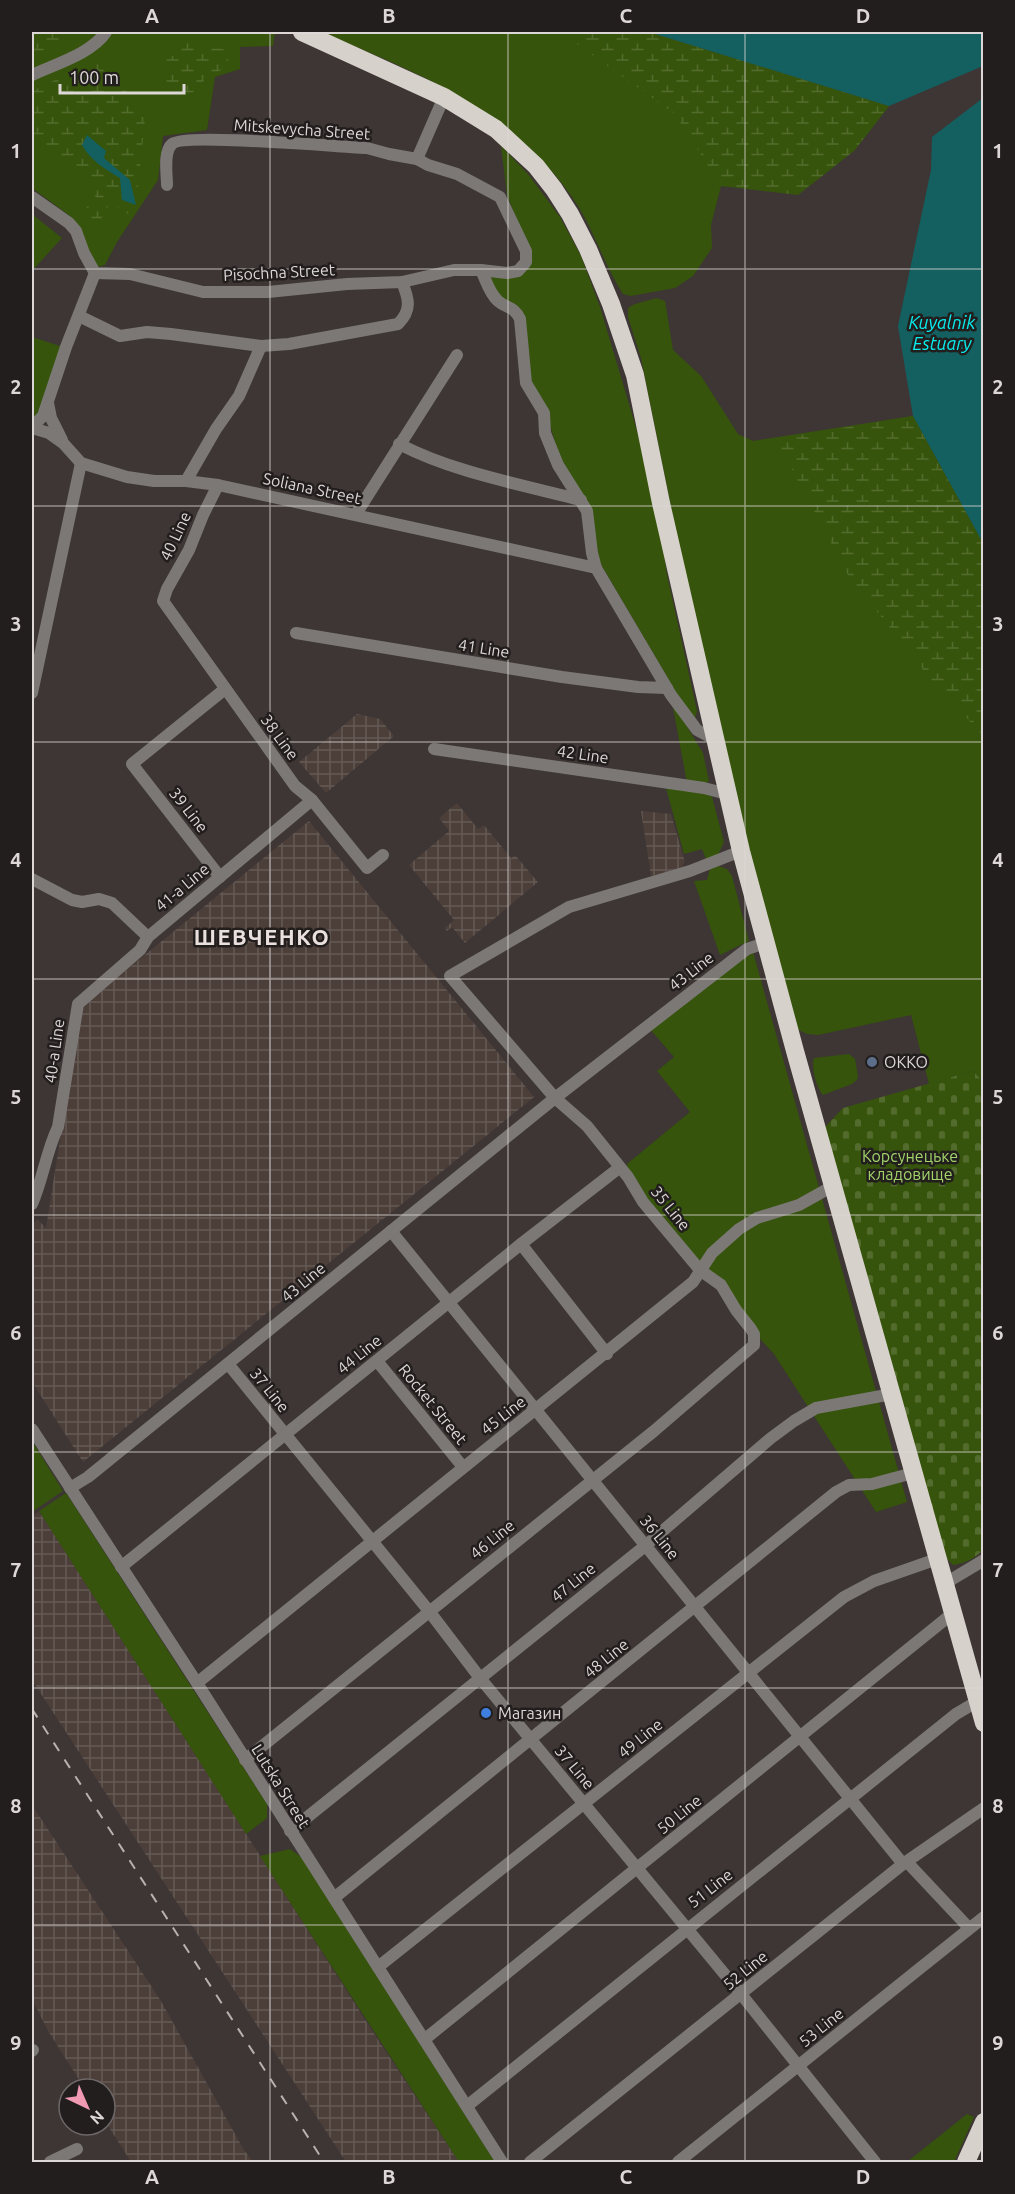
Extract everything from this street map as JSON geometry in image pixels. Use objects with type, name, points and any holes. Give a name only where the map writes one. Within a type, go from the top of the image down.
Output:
[{"type":"highway","points":[[302,32],[444,97],[496,129],[536,166],[570,214],[588,249],[611,304],[635,375],[714,739],[765,943],[984,1723]]},
{"type":"highway","points":[[966,2163],[984,2122]]},
{"type":"street","points":[[32,75],[88,49],[106,32]]},
{"type":"street","points":[[417,159],[444,97]]},
{"type":"street","name":"Mitskevycha Street","points":[[167,185],[167,151],[170,145],[181,140],[366,148],[417,159],[428,165],[458,174],[500,197],[526,251],[526,262]]},
{"type":"street","points":[[32,197],[69,223],[76,231],[94,273],[43,416],[32,428],[49,433],[63,443],[81,463],[32,693]]},
{"type":"street","name":"Pisochna Street","points":[[94,273],[130,274],[203,292],[238,293],[402,282],[454,270],[513,273],[524,267],[526,262]]},
{"type":"street","points":[[481,270],[493,295],[500,303],[517,311],[520,319],[526,383],[544,413],[545,434],[558,465],[587,510],[596,568],[667,688],[697,730],[714,739]]},
{"type":"street","points":[[79,316],[120,336],[147,332],[261,346],[289,344],[398,324],[405,317],[409,303],[402,282]]},
{"type":"street","points":[[186,481],[216,429],[239,396],[261,346]]},
{"type":"street","points":[[356,514],[456,355]]},
{"type":"street","points":[[48,402],[51,418],[63,443]]},
{"type":"street","points":[[399,444],[426,458],[461,469],[581,500]]},
{"type":"street","name":"Soliana Street","points":[[81,463],[127,477],[218,485],[596,568]]},
{"type":"street","name":"40 Line","points":[[163,601],[218,485]]},
{"type":"street","name":"38 Line","points":[[163,601],[294,786],[312,800],[367,868],[383,855]]},
{"type":"street","name":"41 Line","points":[[296,633],[562,677],[638,687],[667,688]]},
{"type":"street","name":"39 Line","points":[[219,877],[132,764],[225,689]]},
{"type":"street","name":"42 Line","points":[[434,749],[704,788],[727,794]]},
{"type":"street","name":"41-a Line","points":[[78,1004],[140,950],[148,937],[312,800]]},
{"type":"street","points":[[555,1098],[450,976],[568,907],[690,871],[741,851]]},
{"type":"street","points":[[32,879],[72,900],[82,902],[106,900],[112,903],[148,937]]},
{"type":"street","name":"43 Line","points":[[69,1488],[88,1478],[390,1231],[723,966],[747,949],[765,943]]},
{"type":"street","name":"40-a Line","points":[[32,1204],[42,1181],[52,1140],[58,1127],[78,1004]]},
{"type":"street","name":"35 Line","points":[[555,1098],[587,1126],[644,1203],[700,1270],[722,1285],[736,1310],[752,1329],[754,1340]]},
{"type":"street","name":"44 Line","points":[[121,1568],[619,1167]]},
{"type":"street","name":"45 Line","points":[[197,1683],[463,1467],[607,1354],[693,1282],[712,1253],[739,1229],[757,1218],[799,1205],[833,1186]]},
{"type":"street","name":"36 Line","points":[[390,1231],[851,1799],[905,1863],[969,1928]]},
{"type":"street","points":[[521,1244],[607,1354]]},
{"type":"street","name":"46 Line","points":[[245,1761],[654,1431],[750,1350],[754,1340]]},
{"type":"street","name":"Rocket Street","points":[[377,1361],[463,1467]]},
{"type":"street","name":"37 Line","points":[[229,1365],[429,1611],[530,1740],[741,1994],[875,2163]]},
{"type":"street","name":"47 Line","points":[[290,1831],[645,1546],[794,1421],[816,1408],[892,1395]]},
{"type":"street","name":"Lutska Street","points":[[32,1429],[425,2039],[502,2163]]},
{"type":"street","name":"48 Line","points":[[334,1898],[837,1492],[849,1485],[872,1484],[913,1473]]},
{"type":"street","name":"49 Line","points":[[378,1967],[820,1614],[859,1587],[937,1558]]},
{"type":"street","points":[[944,1584],[984,1560]]},
{"type":"street","name":"50 Line","points":[[425,2039],[952,1613]]},
{"type":"street","name":"51 Line","points":[[467,2106],[956,1714],[978,1701]]},
{"type":"street","name":"52 Line","points":[[530,2163],[905,1863],[984,1808]]},
{"type":"street","name":"53 Line","points":[[678,2163],[984,1917]]},
{"type":"street","points":[[50,2163],[77,2149]]},
{"type":"shaded area","points":[[357,714],[380,719],[394,736],[326,793],[299,762]]},
{"type":"shaded area","points":[[457,803],[478,829],[484,825],[511,858],[515,855],[538,882],[465,943],[452,927],[447,931],[445,928],[454,920],[409,865],[449,831],[439,818]]},
{"type":"shaded area","points":[[641,811],[671,814],[685,862],[681,868],[651,876]]},
{"type":"shaded area","points":[[309,821],[534,1097],[83,1462],[32,1382],[32,1226],[37,1219],[46,1228],[81,1007]]},
{"type":"shaded area","points":[[39,1511],[459,2162],[346,2162],[32,1680],[32,1516]]},
{"type":"shaded area","points":[[32,1805],[161,2001],[244,2150],[253,2162],[131,2162],[115,2137],[117,2137],[117,2077],[77,2077],[48,2031],[32,1999]]},
{"type":"green space","points":[[32,32],[275,33],[273,46],[240,47],[240,69],[215,77],[207,130],[163,136],[158,180],[117,242],[105,265],[97,267],[70,216],[32,188]]},
{"type":"green space","points":[[32,32],[81,32],[32,57]]},
{"type":"green space","points":[[320,32],[649,32],[889,106],[854,151],[750,188],[721,186],[711,225],[712,248],[693,276],[675,288],[631,296],[623,294],[572,197],[547,166],[520,139],[490,116],[426,78]]},
{"type":"green space","points":[[560,32],[649,32],[889,106],[854,151],[798,195],[721,186],[675,114]]},
{"type":"green space","points":[[190,39],[199,41],[207,48],[225,49],[230,66],[206,77],[195,95],[178,94],[168,88],[166,83],[166,60],[179,52]]},
{"type":"green space","points":[[101,58],[125,77],[128,106],[146,110],[136,205],[127,214],[119,214],[116,192],[100,221],[92,225],[80,214],[96,198],[90,187],[77,171],[32,143],[32,91]]},
{"type":"green space","points":[[501,146],[528,174],[560,217],[581,256],[600,307],[643,451],[697,711],[695,718],[690,716],[599,561],[589,504],[561,461],[546,412],[529,382],[523,314],[496,295],[487,274],[509,277],[530,255],[507,195]]},
{"type":"green space","points":[[32,214],[62,238],[32,271]]},
{"type":"green space","points":[[657,298],[665,301],[673,350],[701,376],[738,434],[753,441],[913,416],[983,543],[983,1082],[973,1071],[929,1084],[911,1015],[818,1035],[807,1034],[797,1029],[746,845],[691,606],[641,358],[628,317],[628,308]]},
{"type":"green space","points":[[32,337],[63,347],[41,414],[32,422]]},
{"type":"green space","points":[[913,416],[983,543],[983,735],[936,686],[848,575],[776,439]]},
{"type":"green space","points":[[672,702],[703,753],[709,781],[703,785],[687,783]]},
{"type":"green space","points":[[666,788],[703,791],[712,797],[724,842],[718,855],[706,859],[702,849],[684,854]]},
{"type":"green space","points":[[718,866],[727,869],[732,876],[749,941],[720,955],[694,881],[707,880],[710,869]]},
{"type":"green space","points":[[753,952],[907,1502],[876,1512],[774,1354],[751,1329],[628,1177],[627,1164],[690,1112],[657,1071],[674,1057],[650,1029],[737,961]]},
{"type":"green space","points":[[849,1054],[855,1059],[857,1080],[823,1095],[815,1077],[814,1058]]},
{"type":"green space","name":"Корсунецьке кладовище","points":[[973,1071],[983,1082],[984,1549],[970,1560],[953,1565],[941,1553],[824,1128],[843,1108]]},
{"type":"green space","points":[[32,1441],[63,1491],[32,1512]]},
{"type":"green space","points":[[66,1493],[267,1804],[267,1818],[246,1834],[39,1511]]},
{"type":"green space","points":[[290,1849],[301,1857],[495,2162],[459,2162],[260,1856]]},
{"type":"green space","points":[[967,2114],[974,2117],[954,2162],[907,2162]]},
{"type":"water","points":[[649,32],[983,32],[983,66],[889,106]]},
{"type":"water","name":"Kuyalnik Estuary","points":[[983,98],[983,543],[913,416],[898,326],[931,170],[932,137]]},
{"type":"water","points":[[87,135],[106,151],[104,158],[130,180],[136,205],[122,200],[120,178],[99,164],[86,151],[82,145]]},
{"type":"railway","points":[[32,1709],[324,2162]]},
{"type":"place","name":"OKKO","points":[[872,1062]]},
{"type":"place","name":"Магазин","points":[[486,1713]]},
{"type":"district","name":"ШЕВЧЕНКО","points":[[262,936]]}]
